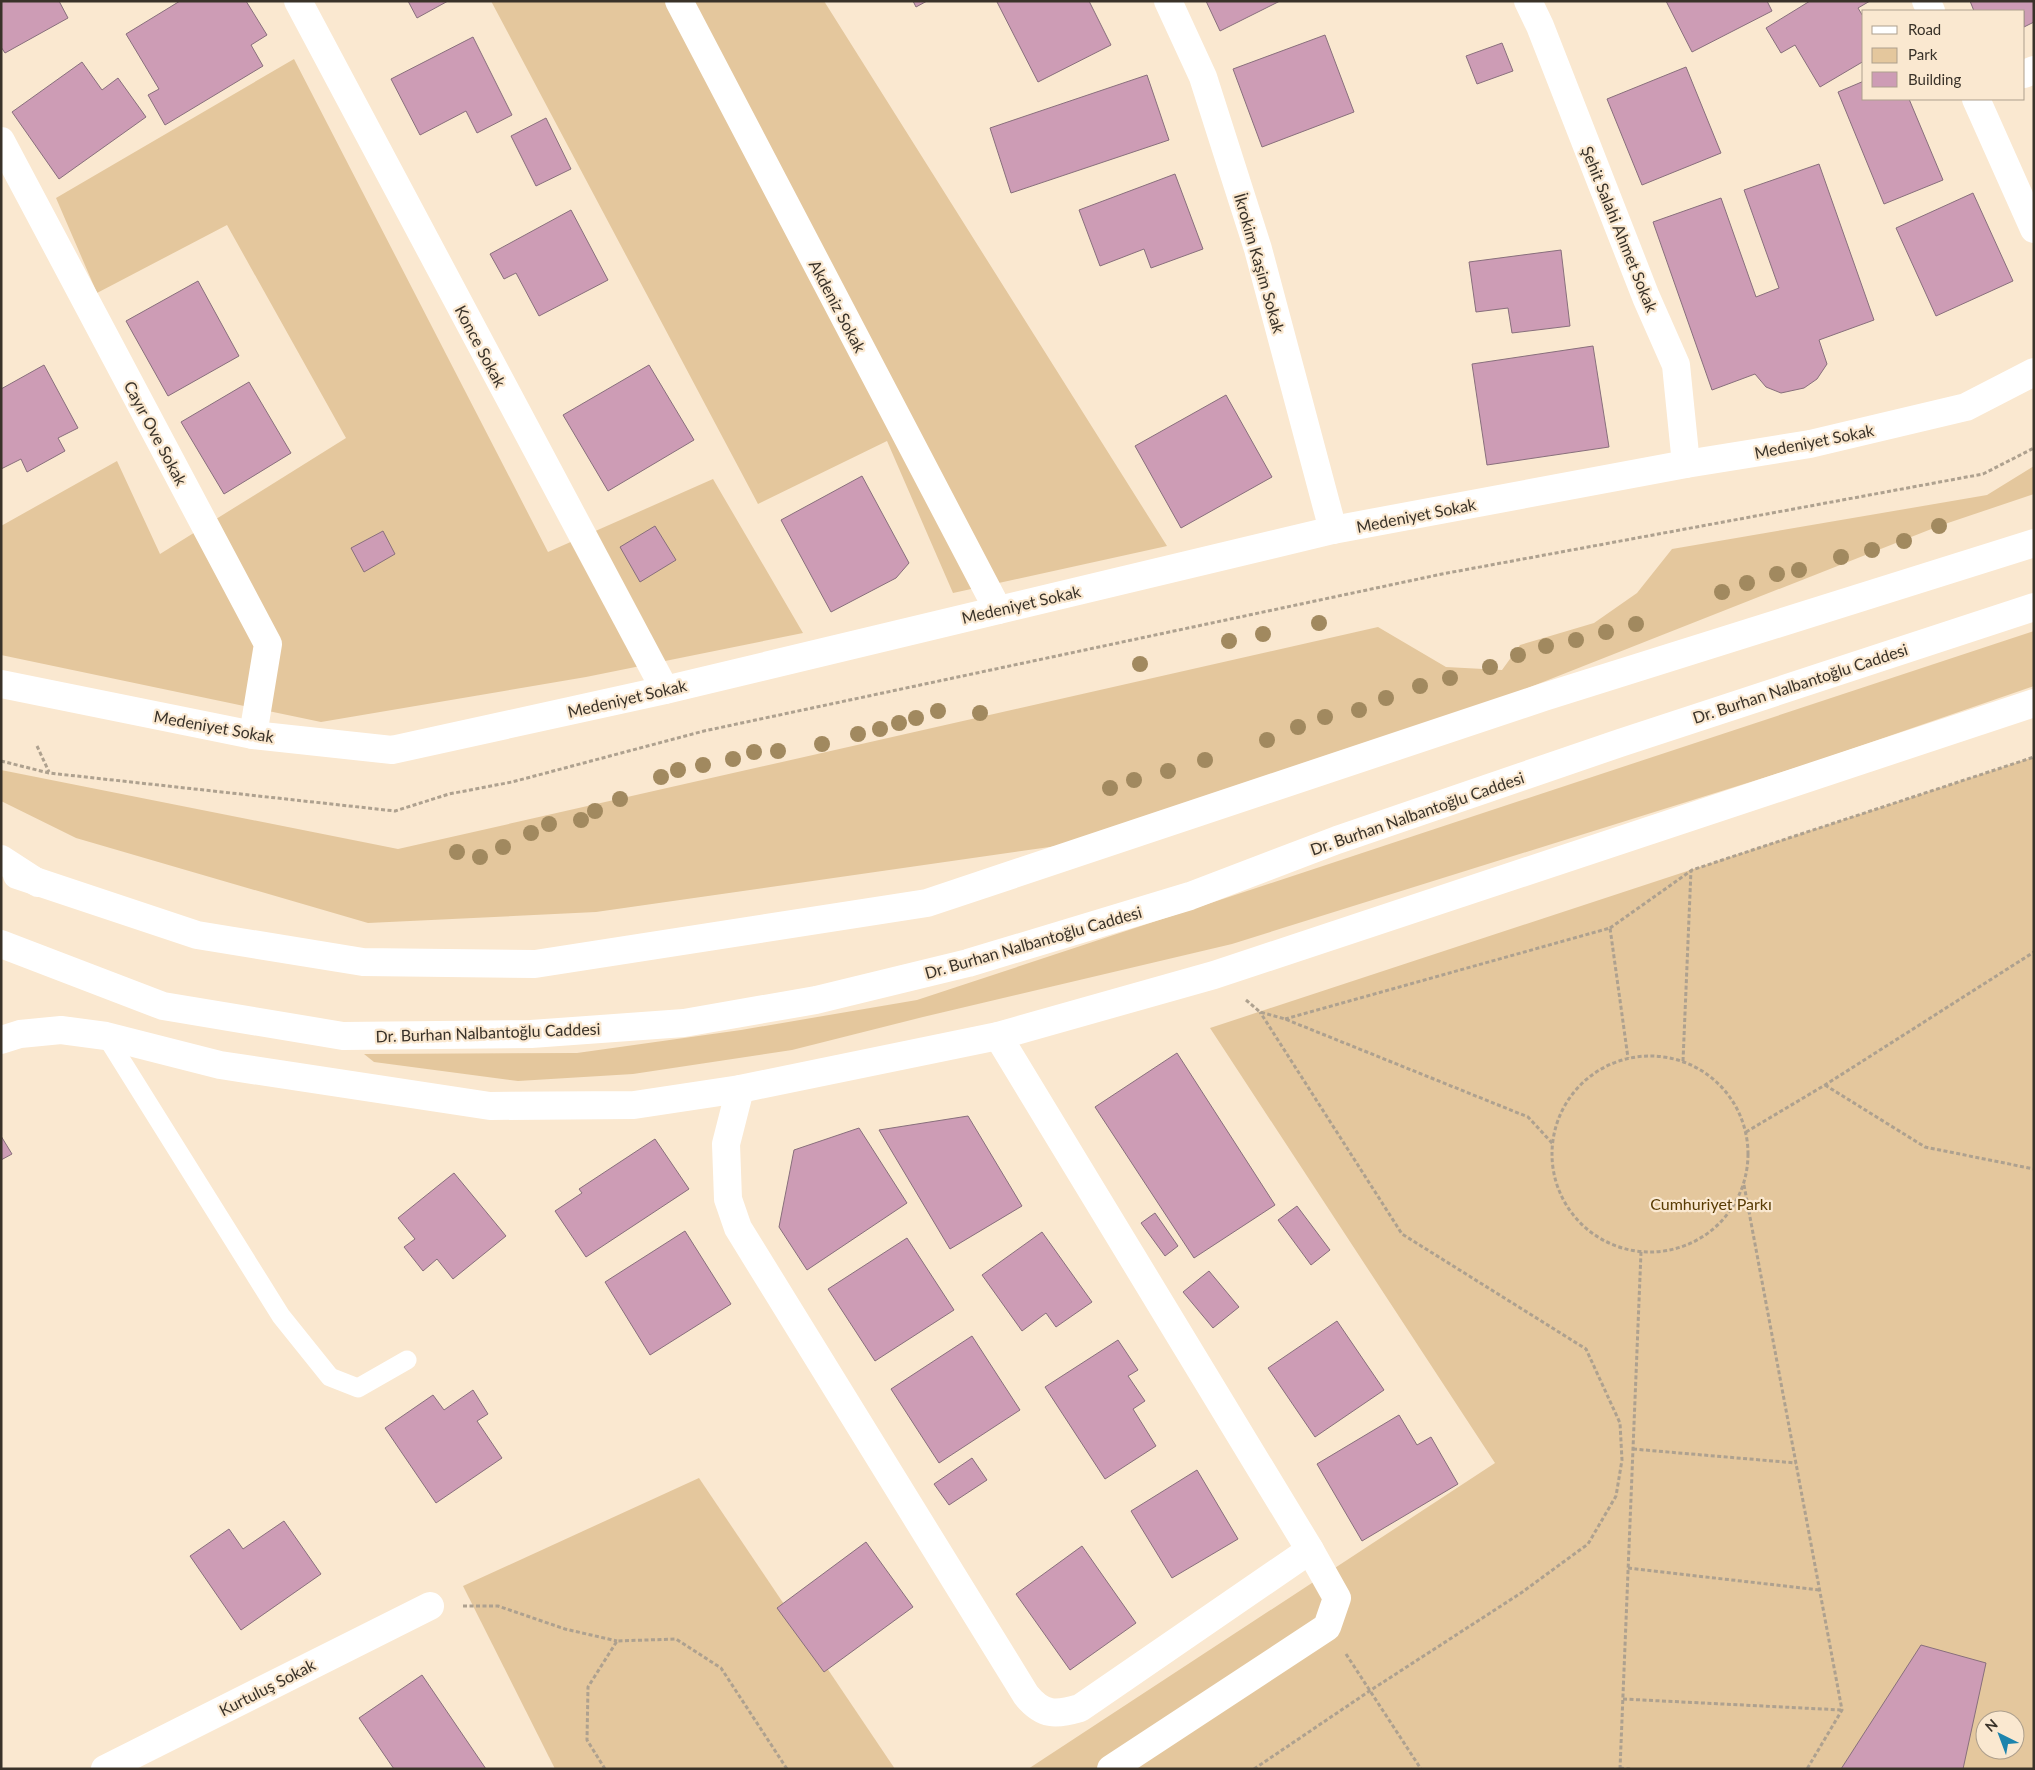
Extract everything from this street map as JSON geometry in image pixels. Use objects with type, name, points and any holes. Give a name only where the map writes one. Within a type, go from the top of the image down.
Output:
[{"type":"main road","name":"Konce Sokak","points":[[298,1],[665,690]]},
{"type":"main road","name":"Akdeniz Sokak","points":[[679,1],[998,610]]},
{"type":"main road","name":"İkrokim Kaşim Sokak","points":[[1168,1],[1202,77],[1258,249],[1333,530]]},
{"type":"main road","name":"Şehit Salahi Ahmet Sokak","points":[[1528,1],[1540,26],[1646,298],[1676,365],[1686,464]]},
{"type":"main road","points":[[1976,100],[2034,229]]},
{"type":"main road","name":"Cayır Ove Sokak","points":[[1,141],[268,644],[253,735]]},
{"type":"main road","name":"Medeniyet Sokak","points":[[1,684],[253,735],[392,750],[665,690],[1333,530],[1686,464],[1810,444],[1966,407],[2034,372]]},
{"type":"main road","points":[[1,869],[197,935],[363,962],[535,964],[927,903],[1544,697],[2034,543]]},
{"type":"main road","name":"Dr. Burhan Nalbantoğlu Caddesi","points":[[1,944],[163,1006],[343,1036],[531,1034],[684,1023],[816,1000],[968,963],[1190,896],[1337,840],[2034,606]]},
{"type":"main road","points":[[1,1040],[20,1034],[61,1030],[106,1036],[220,1065],[490,1106],[627,1105],[740,1089],[998,1036],[1214,975],[2034,703]]},
{"type":"main road","points":[[1,859],[38,883]]},
{"type":"main road","points":[[998,1036],[1310,1550],[1337,1598],[1327,1627],[1111,1769]]},
{"type":"main road","points":[[740,1089],[726,1144],[728,1199],[735,1221],[1026,1695],[1034,1705],[1056,1713],[1080,1708],[1310,1550]]},
{"type":"main road","name":"Kurtuluş Sokak","points":[[104,1769],[430,1606]]},
{"type":"lane","points":[[106,1036],[281,1316],[330,1377],[358,1388],[407,1360]]},
{"type":"path","points":[[1,761],[49,773],[396,811],[448,794],[512,782],[704,731],[1316,600],[1451,572],[1983,474],[2034,448]]},
{"type":"path","points":[[36,746],[49,773]]},
{"type":"path","points":[[1285,1019],[1610,928],[1692,870],[2034,757]]},
{"type":"path","points":[[1683,1061],[1692,870]]},
{"type":"path","points":[[1610,928],[1628,1058]]},
{"type":"path","points":[[1746,1132],[1825,1085],[2034,952]]},
{"type":"path","points":[[1214,975],[1260,1012],[1402,1234],[1586,1349],[1620,1423],[1622,1460],[1616,1496],[1588,1544],[1521,1593],[1371,1690],[1254,1769]]},
{"type":"path","points":[[1260,1012],[1285,1019],[1528,1117],[1553,1144]]},
{"type":"path","points":[[1656,1056],[1683,1061],[1712,1077],[1734,1101],[1746,1132],[1749,1158],[1744,1185],[1728,1214],[1704,1236],[1674,1249],[1641,1252],[1611,1244],[1585,1227],[1565,1203],[1554,1175],[1553,1144],[1560,1114],[1576,1089],[1600,1070],[1628,1058],[1656,1056]]},
{"type":"path","points":[[1825,1085],[1925,1147],[2034,1169]]},
{"type":"path","points":[[1744,1185],[1842,1710],[1807,1769]]},
{"type":"path","points":[[1630,1769],[1620,1768],[1641,1252]]},
{"type":"path","points":[[1633,1449],[1796,1463]]},
{"type":"path","points":[[1628,1568],[1819,1590]]},
{"type":"path","points":[[430,1606],[498,1606],[565,1629],[617,1641],[676,1639],[721,1668],[787,1769]]},
{"type":"path","points":[[1327,1627],[1371,1690],[1420,1768]]},
{"type":"path","points":[[605,1769],[587,1740],[588,1687],[617,1641]]},
{"type":"path","points":[[1622,1699],[1842,1710]]},
{"type":"green space","points":[[491,1],[824,1],[1167,546],[953,593],[887,441],[758,504]]},
{"type":"green space","points":[[294,59],[548,552],[713,479],[803,633],[586,677],[321,722],[1,655],[1,526],[117,461],[160,554],[346,438],[227,225],[97,293],[56,198]]},
{"type":"green space","points":[[2034,466],[2034,494],[1939,526],[1487,704],[1071,844],[596,912],[368,923],[76,838],[1,801],[1,770],[398,849],[1378,627],[1446,667],[1502,670],[1520,645],[1594,623],[1637,593],[1672,549],[1987,495]]},
{"type":"green space","points":[[2034,631],[2034,686],[1811,763],[1232,944],[792,1050],[633,1074],[518,1081],[374,1062],[364,1054],[577,1053],[741,1030],[917,1000]]},
{"type":"green space","name":"Cumhuriyet Parkı","points":[[2034,757],[2034,1769],[1028,1769],[1495,1463],[1210,1028]]},
{"type":"green space","points":[[699,1478],[895,1769],[555,1769],[463,1586]]},
{"type":"building","points":[[1,1],[59,1],[68,18],[5,53],[1,47]]},
{"type":"building","points":[[180,1],[246,1],[267,35],[251,45],[263,66],[165,125],[148,95],[159,89],[126,34]]},
{"type":"building","points":[[408,1],[448,1],[417,18]]},
{"type":"building","points":[[913,1],[927,1],[916,7]]},
{"type":"building","points":[[998,1],[1089,1],[1111,45],[1038,82]]},
{"type":"building","points":[[1206,1],[1280,1],[1220,31]]},
{"type":"building","points":[[1666,1],[1767,1],[1772,11],[1692,52]]},
{"type":"building","points":[[1810,1],[1870,1],[1858,8],[1862,15],[1862,62],[1820,87],[1795,45],[1781,53],[1766,28]]},
{"type":"building","points":[[1970,1],[2034,1],[2034,22],[2025,26],[2025,10],[1974,10]]},
{"type":"building","points":[[1325,35],[1354,112],[1262,147],[1233,69]]},
{"type":"building","points":[[473,37],[512,115],[477,133],[466,111],[420,135],[391,79]]},
{"type":"building","points":[[1502,43],[1513,71],[1477,84],[1466,56]]},
{"type":"building","points":[[82,62],[102,90],[118,78],[146,117],[59,179],[12,112]]},
{"type":"building","points":[[1686,67],[1721,153],[1642,185],[1607,99]]},
{"type":"building","points":[[1147,75],[1169,140],[1011,193],[990,128]]},
{"type":"building","points":[[1862,82],[1862,100],[1909,100],[1943,180],[1884,204],[1838,92]]},
{"type":"building","points":[[546,118],[571,169],[536,186],[511,136]]},
{"type":"building","points":[[1819,164],[1874,320],[1819,340],[1827,364],[1817,379],[1804,388],[1781,393],[1766,387],[1755,374],[1712,390],[1653,222],[1721,198],[1756,297],[1779,288],[1744,190]]},
{"type":"building","points":[[1175,174],[1203,249],[1151,268],[1144,249],[1100,266],[1079,210]]},
{"type":"building","points":[[1973,193],[2013,281],[1936,316],[1896,228]]},
{"type":"building","points":[[571,210],[608,280],[539,316],[516,273],[504,279],[490,254]]},
{"type":"building","points":[[1561,250],[1570,326],[1512,333],[1508,308],[1476,312],[1469,262]]},
{"type":"building","points":[[198,281],[239,356],[168,396],[126,321]]},
{"type":"building","points":[[1593,346],[1609,447],[1487,465],[1472,364]]},
{"type":"building","points":[[44,365],[78,428],[58,438],[65,451],[27,472],[21,459],[1,469],[1,389]]},
{"type":"building","points":[[649,365],[694,440],[608,491],[563,415]]},
{"type":"building","points":[[249,382],[291,453],[224,494],[181,422]]},
{"type":"building","points":[[1226,395],[1272,477],[1181,528],[1135,446]]},
{"type":"building","points":[[862,476],[909,563],[896,578],[831,612],[781,520]]},
{"type":"building","points":[[655,526],[676,560],[640,582],[620,547]]},
{"type":"building","points":[[383,531],[395,554],[364,572],[351,548]]},
{"type":"building","points":[[1177,1053],[1275,1205],[1194,1258],[1095,1107]]},
{"type":"building","points":[[968,1116],[1022,1206],[950,1249],[879,1130]]},
{"type":"building","points":[[859,1128],[907,1203],[807,1270],[779,1227],[794,1150]]},
{"type":"building","points":[[1,1136],[12,1154],[1,1160]]},
{"type":"building","points":[[655,1139],[689,1189],[586,1257],[555,1211],[582,1193],[579,1189]]},
{"type":"building","points":[[454,1173],[506,1236],[453,1279],[437,1259],[423,1271],[404,1247],[415,1239],[398,1218]]},
{"type":"building","points":[[1297,1206],[1330,1250],[1311,1265],[1278,1220]]},
{"type":"building","points":[[1155,1213],[1178,1246],[1165,1256],[1141,1223]]},
{"type":"building","points":[[685,1231],[731,1304],[650,1355],[605,1282]]},
{"type":"building","points":[[1042,1232],[1092,1302],[1056,1327],[1046,1313],[1022,1331],[982,1275]]},
{"type":"building","points":[[907,1238],[954,1310],[875,1361],[828,1289]]},
{"type":"building","points":[[1209,1271],[1239,1307],[1213,1328],[1183,1292]]},
{"type":"building","points":[[1337,1321],[1384,1390],[1315,1437],[1268,1368]]},
{"type":"building","points":[[972,1336],[1020,1410],[939,1463],[891,1389]]},
{"type":"building","points":[[1118,1340],[1138,1370],[1128,1376],[1145,1401],[1133,1409],[1156,1446],[1105,1479],[1045,1387]]},
{"type":"building","points":[[473,1390],[488,1414],[477,1421],[502,1458],[436,1503],[385,1428],[433,1395],[444,1410]]},
{"type":"building","points":[[1399,1415],[1417,1445],[1431,1437],[1458,1484],[1362,1541],[1317,1464]]},
{"type":"building","points":[[972,1458],[987,1480],[949,1505],[934,1484]]},
{"type":"building","points":[[1197,1470],[1238,1539],[1172,1578],[1131,1511]]},
{"type":"building","points":[[284,1521],[321,1574],[241,1630],[190,1556],[229,1529],[243,1549]]},
{"type":"building","points":[[866,1542],[913,1607],[824,1672],[777,1608]]},
{"type":"building","points":[[1082,1546],[1136,1623],[1070,1670],[1016,1594]]},
{"type":"building","points":[[1921,1645],[1986,1663],[1963,1769],[1841,1769]]},
{"type":"building","points":[[422,1675],[486,1769],[394,1769],[359,1718]]}]
